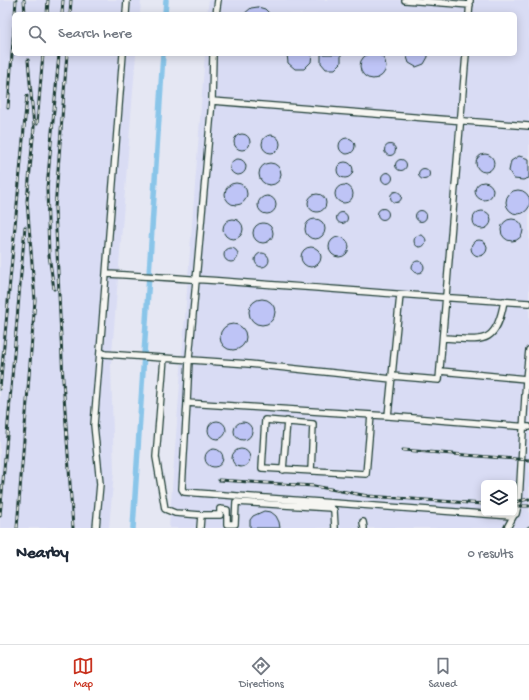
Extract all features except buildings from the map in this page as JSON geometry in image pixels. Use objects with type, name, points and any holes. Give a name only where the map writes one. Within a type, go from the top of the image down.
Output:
[{"type":"street","points":[[126,12],[127,0]]},
{"type":"street","points":[[216,12],[218,0]]},
{"type":"street","points":[[405,0],[470,3]]},
{"type":"street","points":[[96,528],[100,484],[94,425],[123,56]]},
{"type":"street","points":[[214,56],[212,101],[189,359],[182,489],[184,492],[481,513]]},
{"type":"street","points":[[100,351],[105,354],[189,359],[440,380],[466,56]]},
{"type":"street","points":[[212,101],[529,126]]},
{"type":"street","points":[[107,274],[197,278],[333,288],[400,295],[529,303]]},
{"type":"street","points":[[388,416],[400,295]]},
{"type":"street","points":[[443,338],[482,340],[496,330],[502,315],[504,302]]},
{"type":"street","points":[[517,510],[526,427],[526,379],[529,350]]},
{"type":"street","points":[[164,358],[156,457],[165,509],[175,513],[201,515],[220,515],[220,509],[227,510],[227,524],[235,524],[236,502],[331,508],[334,510],[336,515],[335,528]]},
{"type":"street","points":[[440,371],[526,379]]},
{"type":"street","points":[[187,403],[388,416],[526,427]]},
{"type":"street","points":[[311,471],[313,424],[265,420],[262,468],[283,470],[366,474],[371,415]]},
{"type":"street","points":[[283,470],[287,422]]},
{"type":"street","points":[[200,528],[201,515]]},
{"type":"street","points":[[507,528],[513,516]]},
{"type":"shaded area","points":[[0,0],[141,0],[140,12],[12,12],[12,56],[136,56],[111,365],[114,472],[109,528],[0,528]]},
{"type":"shaded area","points":[[209,0],[529,0],[529,528],[169,528],[205,56],[517,56],[517,12],[207,12]]},
{"type":"waterway","points":[[165,12],[166,0]]},
{"type":"waterway","points":[[133,528],[163,56]]},
{"type":"railway","points":[[15,12],[16,0]]},
{"type":"railway","points":[[24,0],[25,12]]},
{"type":"railway","points":[[47,12],[48,0]]},
{"type":"railway","points":[[62,12],[63,0]]},
{"type":"railway","points":[[70,12],[71,0]]},
{"type":"railway","points":[[8,108],[12,54]]},
{"type":"railway","points":[[37,124],[43,56]]},
{"type":"railway","points":[[54,289],[49,255],[47,188],[59,56]]},
{"type":"railway","points":[[67,56],[55,208],[63,380],[73,528]]},
{"type":"railway","points":[[17,528],[35,300],[27,201],[34,127],[28,60]]},
{"type":"railway","points":[[0,389],[27,96]]},
{"type":"railway","points":[[0,516],[25,227]]},
{"type":"railway","points":[[403,450],[529,460]]},
{"type":"railway","points":[[219,480],[314,486],[368,496],[481,504]]},
{"type":"railway","points":[[517,501],[529,499]]},
{"type":"railway","points":[[517,506],[529,506]]}]
